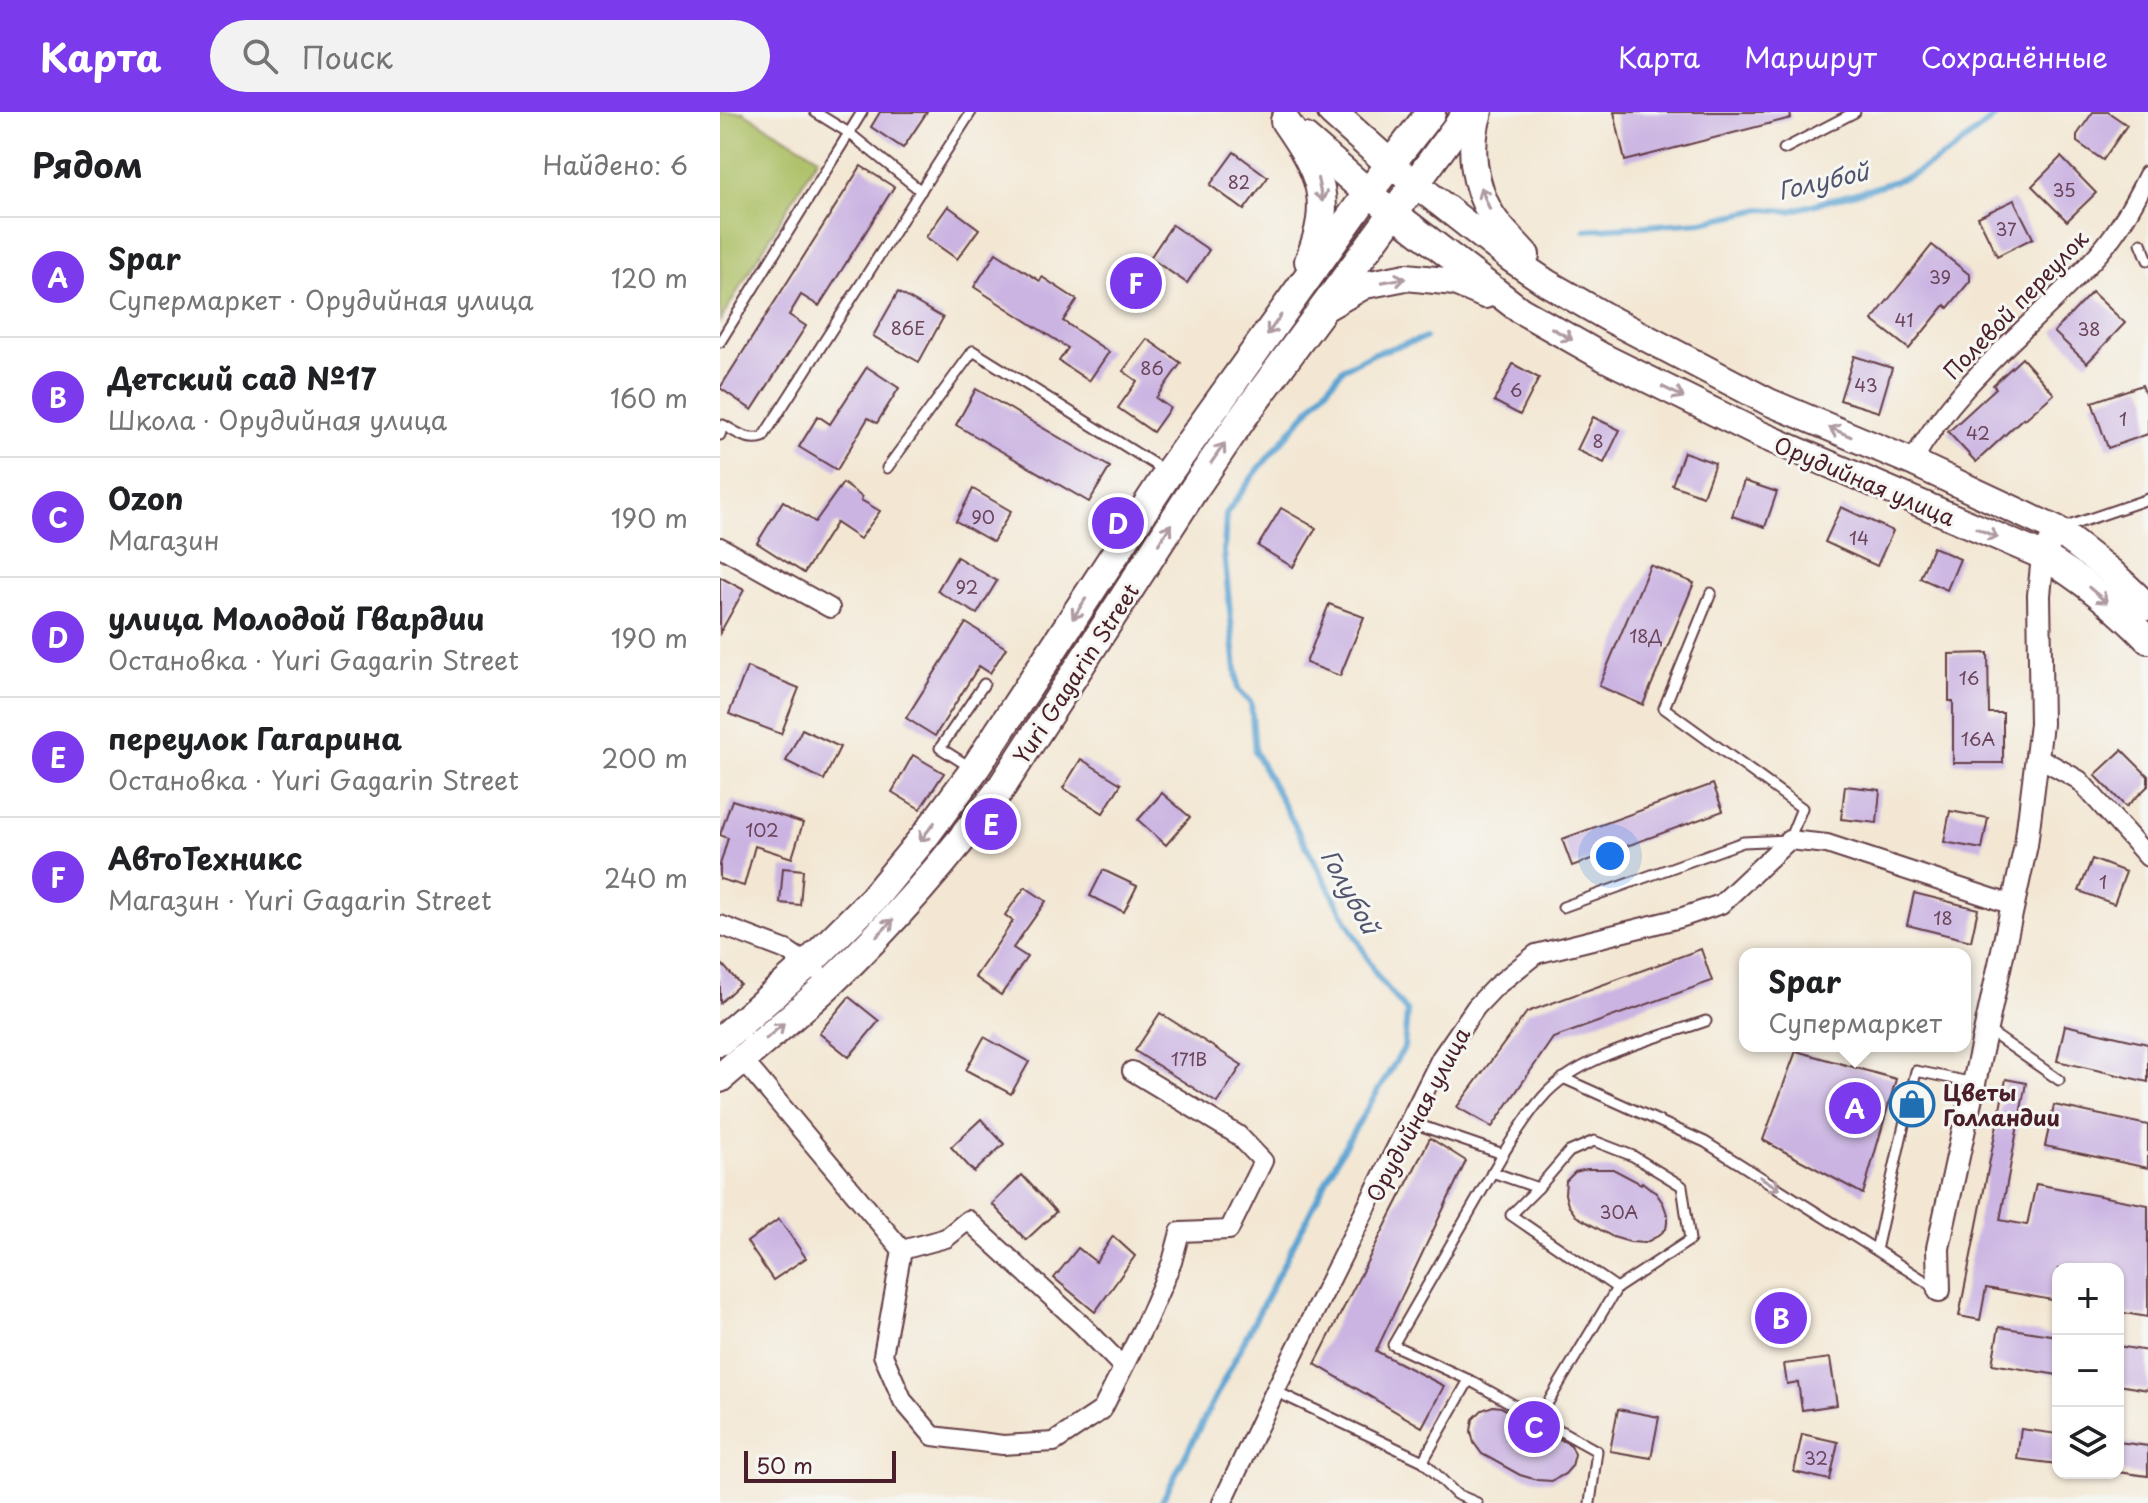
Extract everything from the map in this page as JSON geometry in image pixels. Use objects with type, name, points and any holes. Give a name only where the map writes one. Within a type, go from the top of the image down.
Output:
[{"type":"main road","points":[[1332,112],[1390,164]]},
{"type":"main road","name":"Yuri Gagarin Street","points":[[720,1041],[808,964],[873,899],[925,836],[974,770],[1168,473],[1368,193],[1431,112]]},
{"type":"main road","name":"Yuri Gagarin Street","points":[[720,1078],[830,983],[890,923],[978,819],[1243,417],[1468,112]]},
{"type":"main road","points":[[1479,112],[1473,150],[1474,168],[1482,194],[1493,216],[1547,283]]},
{"type":"main road","points":[[1281,117],[1368,193]]},
{"type":"main road","points":[[1281,117],[1301,143],[1321,187],[1323,212],[1318,239],[1296,293]]},
{"type":"main road","name":"Орудийная улица","points":[[1390,164],[1510,258],[1547,283],[1769,402],[1912,462],[2057,530],[2110,571],[2148,607]]},
{"type":"main road","name":"Орудийная улица","points":[[1368,193],[1520,310],[1603,357],[1759,434],[2043,556],[2072,573],[2148,640]]},
{"type":"main road","points":[[1323,309],[1365,285],[1406,277],[1455,282],[1520,310]]},
{"type":"street","name":"Полевой переулок","points":[[1912,462],[1925,438],[1972,380],[2099,253],[2128,215],[2148,175]]},
{"type":"street","points":[[1939,1290],[1938,1248],[2026,845],[2041,724],[2039,595],[2043,556],[2057,530]]},
{"type":"street","points":[[720,547],[830,608]]},
{"type":"street","points":[[2038,757],[2079,780],[2148,857]]},
{"type":"street","points":[[1789,840],[1827,844],[2013,905]]},
{"type":"street","name":"Орудийная улица","points":[[1222,1503],[1441,1058],[1476,1007],[1495,987],[1536,954],[1680,918],[1721,904],[1789,840]]},
{"type":"street","points":[[720,925],[786,950],[830,983]]},
{"type":"street","points":[[742,1059],[902,1250]]},
{"type":"street","points":[[902,1250],[883,1355],[903,1401],[933,1436],[1003,1445],[1054,1442],[1102,1410],[1147,1320],[1172,1262],[1180,1232],[1229,1230],[1263,1161],[1238,1135],[1132,1071]]},
{"type":"street","points":[[902,1250],[946,1238],[968,1220],[1123,1367]]},
{"type":"lane","points":[[815,112],[849,133],[921,191]]},
{"type":"lane","points":[[720,342],[862,112]]},
{"type":"lane","points":[[721,428],[749,438],[763,437],[971,112]]},
{"type":"lane","points":[[1784,149],[1855,112]]},
{"type":"lane","points":[[2141,243],[2148,260]]},
{"type":"lane","points":[[887,468],[973,351],[1168,473]]},
{"type":"lane","points":[[2057,530],[2148,499]]},
{"type":"lane","points":[[1563,907],[1743,842],[1789,840],[1802,808],[1664,708],[1711,593]]},
{"type":"lane","points":[[974,770],[940,748],[984,684]]},
{"type":"lane","points":[[1590,1503],[1597,1451],[1469,1380],[1393,1345],[1492,1172],[1542,1097],[1563,1078],[1590,1061],[1706,1021]]},
{"type":"lane","points":[[1986,1029],[2059,1080]]},
{"type":"lane","points":[[1876,1250],[1916,1071],[1974,1083]]},
{"type":"lane","points":[[1563,1078],[1705,1142],[1939,1290]]},
{"type":"lane","points":[[1410,1122],[1503,1154]]},
{"type":"lane","points":[[1538,1419],[1617,1288],[1690,1240],[1682,1186],[1633,1156],[1594,1141],[1569,1152],[1511,1215],[1617,1288]]},
{"type":"lane","points":[[1492,1172],[1538,1188]]},
{"type":"lane","points":[[1423,1461],[1469,1380]]},
{"type":"lane","points":[[1275,1391],[1423,1461],[1456,1494],[1477,1503]]},
{"type":"green space","points":[[720,112],[743,112],[818,157],[720,321]]},
{"type":"building","points":[[880,112],[927,112],[903,148],[871,127]]},
{"type":"building","points":[[1614,112],[1790,112],[1791,118],[1625,161]]},
{"type":"building","points":[[2093,112],[2108,112],[2127,125],[2103,160],[2077,142],[2077,135]]},
{"type":"building","points":[[1234,152],[1268,177],[1244,210],[1210,185]]},
{"type":"building","points":[[2061,157],[2096,193],[2067,221],[2032,186]]},
{"type":"building","points":[[861,166],[894,187],[819,306],[801,295],[789,315],[806,326],[752,410],[720,388]]},
{"type":"building","points":[[2014,200],[2033,238],[1997,256],[1978,217]]},
{"type":"building","points":[[948,206],[979,229],[957,259],[926,237]]},
{"type":"building","points":[[1172,225],[1209,250],[1187,283],[1150,258]]},
{"type":"building","points":[[1932,245],[1970,275],[1970,281],[1948,308],[1945,305],[1909,349],[1872,320]]},
{"type":"building","points":[[996,253],[1077,300],[1063,321],[1109,352],[1089,381],[1059,361],[1068,348],[974,287]]},
{"type":"building","points":[[898,292],[943,318],[919,362],[873,336]]},
{"type":"building","points":[[2092,292],[2125,323],[2087,363],[2054,332]]},
{"type":"building","points":[[1147,339],[1181,363],[1156,398],[1170,408],[1153,432],[1118,408],[1137,381],[1123,371]]},
{"type":"building","points":[[1854,356],[1892,368],[1879,412],[1840,400]]},
{"type":"building","points":[[2022,358],[2054,394],[1976,462],[1948,432],[1996,388],[1993,385]]},
{"type":"building","points":[[1513,364],[1539,378],[1520,415],[1494,401]]},
{"type":"building","points":[[867,367],[899,388],[877,423],[868,418],[837,470],[799,447],[818,416],[830,424]]},
{"type":"building","points":[[2142,385],[2148,401],[2148,434],[2108,448],[2092,402]]},
{"type":"building","points":[[976,389],[1110,467],[1089,502],[956,425]]},
{"type":"building","points":[[1593,417],[1620,430],[1604,463],[1577,450]]},
{"type":"building","points":[[1684,452],[1715,463],[1703,496],[1672,485]]},
{"type":"building","points":[[1744,481],[1777,492],[1765,527],[1732,516]]},
{"type":"building","points":[[843,483],[862,497],[861,500],[880,511],[860,539],[836,523],[804,573],[757,543],[783,501],[815,522]]},
{"type":"building","points":[[973,489],[1011,511],[993,542],[956,521]]},
{"type":"building","points":[[1841,507],[1893,531],[1877,566],[1825,542]]},
{"type":"building","points":[[1281,508],[1316,528],[1293,567],[1258,546]]},
{"type":"building","points":[[1933,547],[1960,559],[1947,590],[1920,578]]},
{"type":"building","points":[[957,557],[997,581],[977,614],[937,591]]},
{"type":"building","points":[[1650,565],[1694,583],[1643,705],[1599,686]]},
{"type":"building","points":[[720,577],[744,590],[720,633]]},
{"type":"building","points":[[1329,604],[1364,617],[1340,676],[1306,663]]},
{"type":"building","points":[[966,623],[1006,648],[990,673],[979,666],[935,736],[906,718]]},
{"type":"building","points":[[1988,653],[1989,713],[2003,713],[2003,763],[1953,763],[1949,654]]},
{"type":"building","points":[[747,667],[799,688],[781,734],[729,714]]},
{"type":"building","points":[[802,729],[840,747],[824,780],[786,761]]},
{"type":"building","points":[[2122,750],[2148,776],[2148,786],[2126,807],[2095,775]]},
{"type":"building","points":[[913,755],[944,773],[920,809],[892,792]]},
{"type":"building","points":[[1081,759],[1121,784],[1103,813],[1063,788]]},
{"type":"building","points":[[1713,784],[1723,811],[1572,866],[1562,839]]},
{"type":"building","points":[[1845,786],[1880,790],[1877,823],[1841,819]]},
{"type":"building","points":[[1162,793],[1190,817],[1166,845],[1138,820]]},
{"type":"building","points":[[732,800],[803,823],[792,858],[755,846],[744,886],[720,879],[720,865],[728,838],[720,835]]},
{"type":"building","points":[[1950,811],[1988,818],[1982,849],[1944,842]]},
{"type":"building","points":[[2092,859],[2126,872],[2114,904],[2079,891]]},
{"type":"building","points":[[783,868],[803,870],[800,905],[780,903]]},
{"type":"building","points":[[1103,870],[1137,886],[1124,912],[1090,896]]},
{"type":"building","points":[[1025,887],[1046,901],[1013,948],[1027,957],[1001,995],[975,977],[1013,921],[1005,915]]},
{"type":"building","points":[[1914,893],[1978,909],[1971,941],[1907,925]]},
{"type":"building","points":[[1701,949],[1712,981],[1553,1038],[1492,1127],[1457,1107],[1527,1012]]},
{"type":"building","points":[[720,962],[740,984],[720,1003]]},
{"type":"building","points":[[849,997],[879,1021],[849,1057],[819,1033]]},
{"type":"building","points":[[1160,1013],[1242,1065],[1217,1103],[1135,1051]]},
{"type":"building","points":[[2065,1025],[2148,1044],[2148,1082],[2057,1061]]},
{"type":"building","points":[[984,1037],[1029,1062],[1011,1094],[966,1070]]},
{"type":"building","points":[[1796,1052],[1896,1079],[1863,1194],[1763,1140]]},
{"type":"building","points":[[2006,1079],[2026,1083],[2000,1220],[2027,1225],[2036,1184],[2148,1205],[2148,1317],[2124,1313],[2124,1263],[2052,1263],[2052,1300],[1986,1288],[1980,1320],[1959,1316]]},
{"type":"building","points":[[2054,1105],[2148,1125],[2148,1168],[2045,1146]]},
{"type":"building","points":[[981,1119],[1004,1144],[974,1172],[951,1147]]},
{"type":"building","points":[[1430,1138],[1466,1161],[1376,1351],[1444,1386],[1422,1427],[1315,1364]]},
{"type":"building","points":[[1613,1169],[1642,1182],[1663,1203],[1668,1217],[1666,1229],[1645,1243],[1630,1242],[1613,1237],[1576,1216],[1568,1205],[1566,1181],[1575,1172]]},
{"type":"building","points":[[1022,1175],[1056,1212],[1026,1240],[992,1204]]},
{"type":"building","points":[[779,1219],[806,1258],[773,1280],[747,1242]]},
{"type":"building","points":[[1113,1236],[1135,1256],[1095,1312],[1054,1278],[1078,1248],[1096,1262]]},
{"type":"building","points":[[1999,1327],[2052,1335],[2052,1374],[1992,1364]]},
{"type":"building","points":[[2124,1347],[2148,1351],[2148,1390],[2124,1386]]},
{"type":"building","points":[[1830,1358],[1837,1405],[1802,1410],[1798,1382],[1787,1384],[1784,1364]]},
{"type":"building","points":[[1501,1407],[1571,1445],[1575,1454],[1572,1466],[1552,1481],[1537,1480],[1520,1475],[1482,1454],[1474,1443],[1471,1431],[1473,1419],[1482,1410]]},
{"type":"building","points":[[1618,1409],[1659,1417],[1651,1458],[1610,1451]]},
{"type":"building","points":[[2021,1429],[2052,1433],[2052,1463],[2017,1459]]},
{"type":"building","points":[[1802,1434],[1838,1442],[1830,1480],[1794,1472]]},
{"type":"building","points":[[2124,1443],[2148,1446],[2148,1476],[2124,1473]]},
{"type":"waterway","name":"Голубой","points":[[1585,230],[1702,222],[1762,209],[1790,211],[1867,190],[1910,176],[1951,152],[2001,112]]},
{"type":"waterway","name":"Голубой","points":[[1161,1503],[1342,1150],[1404,1048],[1407,1012],[1377,976],[1255,752],[1251,703],[1238,689],[1224,552],[1226,514],[1256,472],[1344,368],[1375,353],[1425,338]]},
{"type":"place","name":"АвтоТехникс","points":[[1136,283]]},
{"type":"place","name":"улица Молодой Гвардии","points":[[1118,523]]},
{"type":"place","name":"переулок Гагарина","points":[[991,824]]},
{"type":"place","name":"Цветы Голландии","points":[[1912,1104]]},
{"type":"place","name":"Spar","points":[[1855,1108]]},
{"type":"place","name":"Детский сад №17","points":[[1781,1318]]},
{"type":"place","name":"Ozon","points":[[1534,1427]]}]
